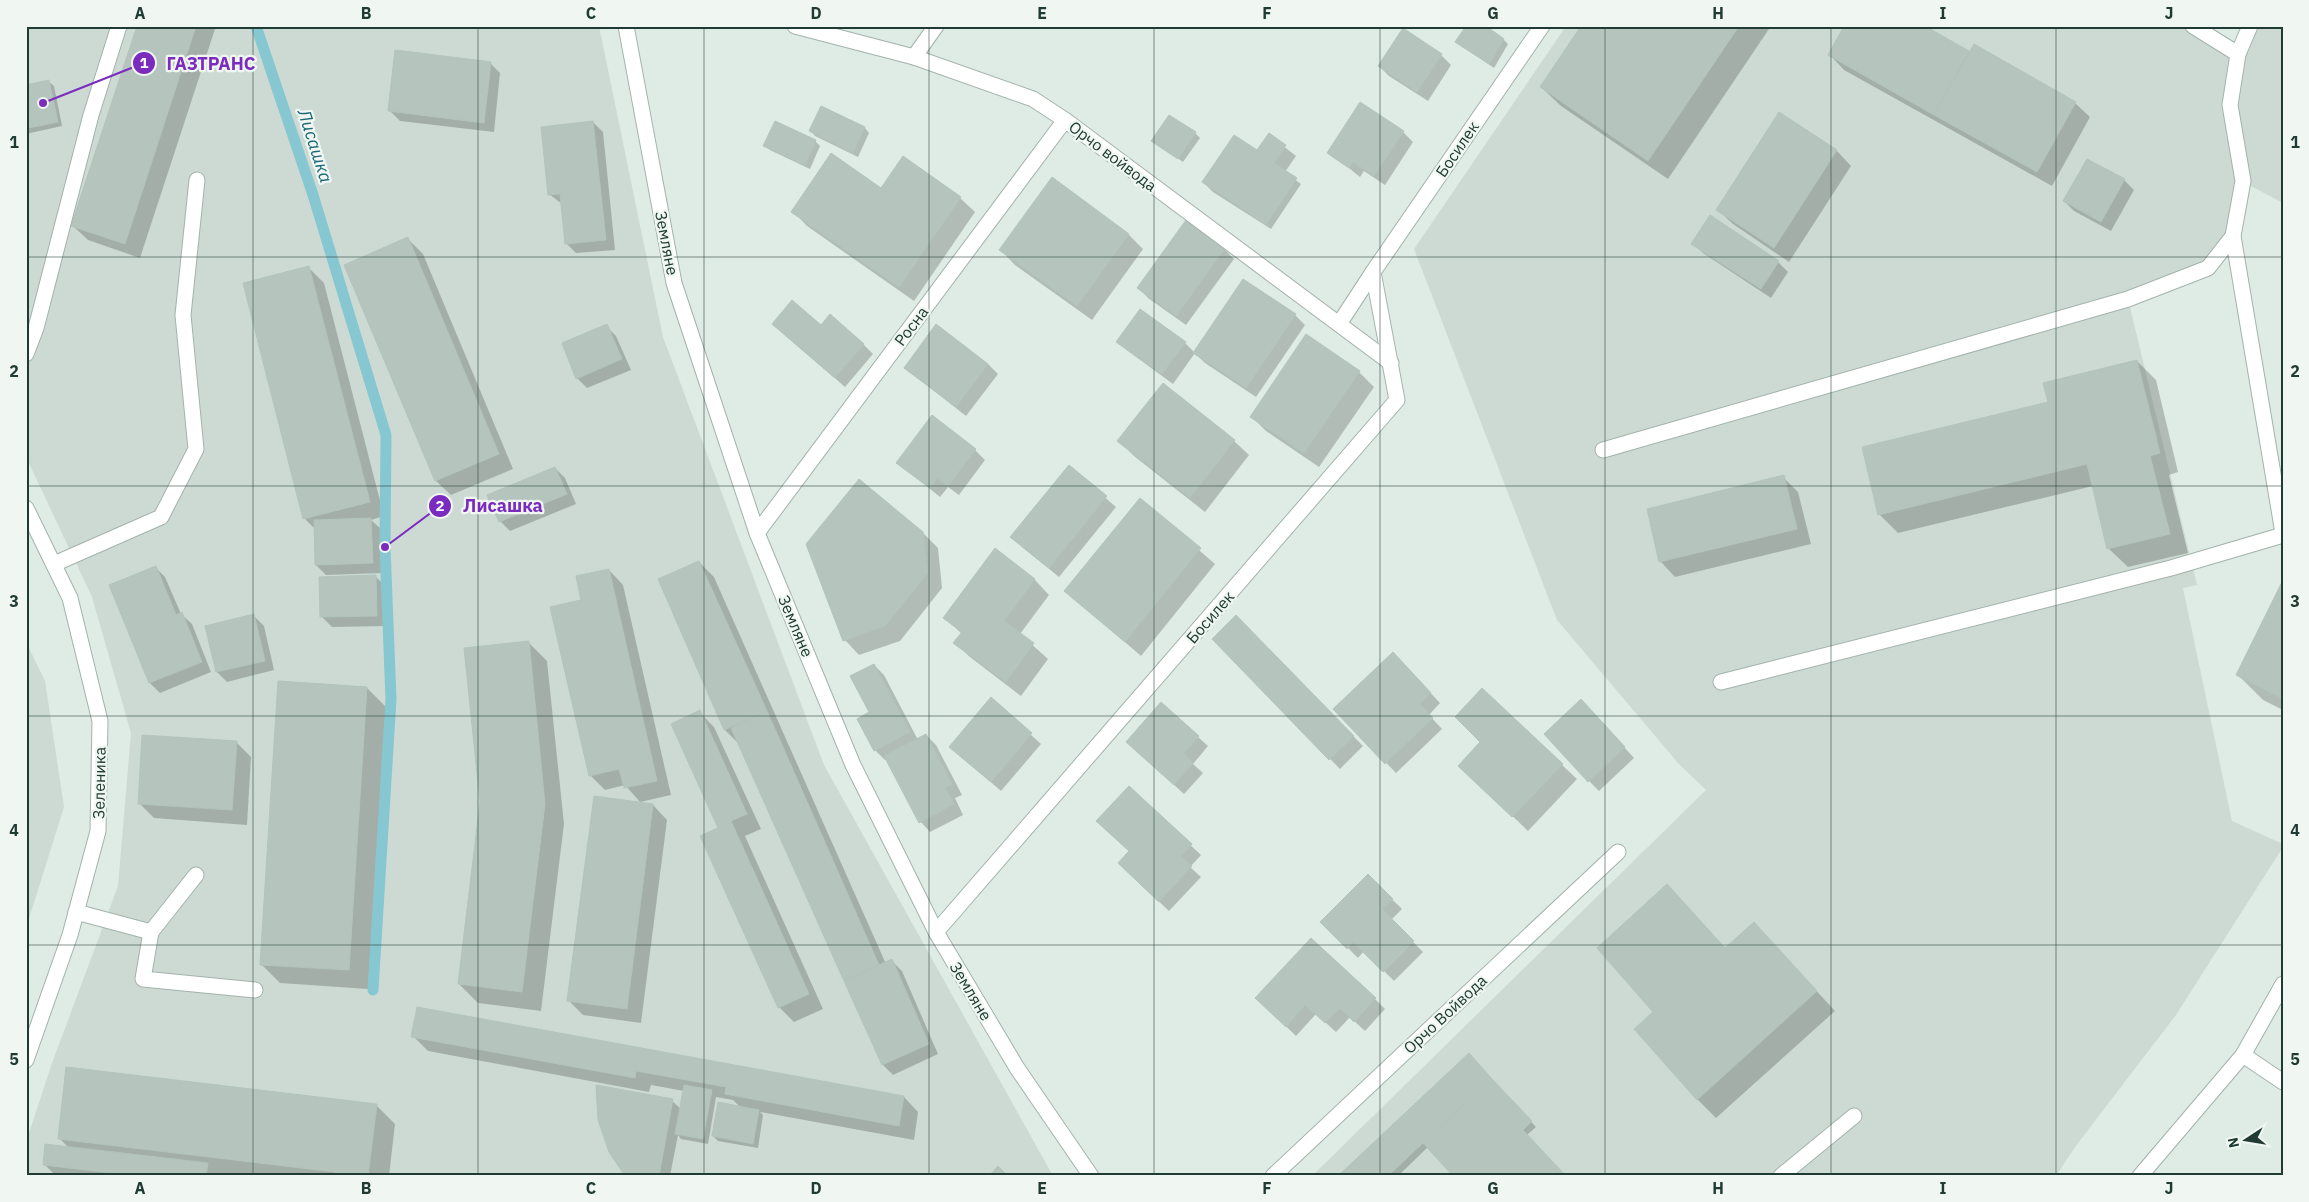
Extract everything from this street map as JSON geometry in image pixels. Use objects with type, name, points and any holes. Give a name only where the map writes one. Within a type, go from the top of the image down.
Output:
[{"type":"street","points":[[26,354],[36,328],[91,115],[120,26]]},
{"type":"street","name":"Земляне","points":[[626,26],[674,283],[757,533],[853,765],[936,932],[1017,1068],[1091,1176]]},
{"type":"street","name":"Орчо войвода","points":[[795,26],[914,57],[1033,99],[1391,363]]},
{"type":"street","points":[[914,57],[936,26]]},
{"type":"street","name":"Босилек","points":[[1339,324],[1542,26]]},
{"type":"street","points":[[2193,26],[2238,54]]},
{"type":"street","points":[[1722,682],[2171,568],[2283,534],[2233,236],[2243,181],[2230,105],[2238,54],[2250,26]]},
{"type":"street","name":"Росна","points":[[757,533],[1064,120]]},
{"type":"street","points":[[54,564],[161,517],[196,448],[184,315],[197,180]]},
{"type":"street","points":[[1604,450],[2128,299],[2208,268],[2233,236]]},
{"type":"street","name":"Босилек","points":[[936,932],[1398,400],[1373,272]]},
{"type":"street","name":"Зеленика","points":[[26,508],[70,598],[100,721],[98,831],[76,912],[26,1060]]},
{"type":"street","name":"Орчо Войвода","points":[[1273,1176],[1618,852]]},
{"type":"street","points":[[196,875],[150,932],[143,979],[255,990]]},
{"type":"street","points":[[76,912],[150,932]]},
{"type":"street","points":[[2140,1176],[2243,1054],[2283,984]]},
{"type":"street","points":[[2243,1054],[2283,1082]]},
{"type":"street","points":[[1782,1176],[1854,1116]]},
{"type":"shaded area","points":[[26,26],[599,26],[663,337],[824,765],[1053,1176],[26,1176],[26,1142],[51,1066],[118,886],[131,733],[92,597],[26,457]]},
{"type":"shaded area","points":[[1566,26],[2190,26],[2237,54],[2252,26],[2283,26],[2283,203],[2243,182],[2233,236],[2208,268],[2128,299],[2197,585],[2183,588],[2232,821],[2283,844],[2283,847],[2176,1015],[2075,1147],[2056,1176],[1312,1176],[1706,790],[1678,763],[1557,620],[1414,249]]},
{"type":"shaded area","points":[[26,642],[45,681],[64,807],[26,928]]},
{"type":"building","points":[[137,26],[196,26],[125,244],[71,226]]},
{"type":"building","points":[[1466,26],[1486,26],[1504,39],[1489,64],[1455,42]]},
{"type":"building","points":[[1581,26],[1739,26],[1648,161],[1540,87]]},
{"type":"building","points":[[1844,26],[1925,26],[1969,51],[1934,115],[1828,55]]},
{"type":"building","points":[[1403,28],[1442,54],[1417,92],[1378,66]]},
{"type":"building","points":[[1974,44],[2076,102],[2037,172],[1934,115]]},
{"type":"building","points":[[395,50],[491,62],[484,123],[388,111]]},
{"type":"building","points":[[49,80],[58,122],[33,127],[26,85]]},
{"type":"building","points":[[26,90],[33,127],[26,128]]},
{"type":"building","points":[[1360,102],[1404,131],[1374,176],[1353,162],[1349,168],[1327,153]]},
{"type":"building","points":[[821,106],[865,127],[853,153],[809,131]]},
{"type":"building","points":[[1779,112],[1837,150],[1774,248],[1716,210]]},
{"type":"building","points":[[1169,115],[1196,132],[1178,159],[1151,141]]},
{"type":"building","points":[[593,121],[606,240],[565,244],[560,194],[548,195],[541,127]]},
{"type":"building","points":[[775,121],[816,140],[805,165],[763,146]]},
{"type":"building","points":[[1269,133],[1286,145],[1244,210],[1202,182],[1234,135],[1257,150]]},
{"type":"building","points":[[831,153],[881,188],[903,156],[961,197],[899,287],[791,212]]},
{"type":"building","points":[[2087,159],[2125,179],[2101,222],[2063,201]]},
{"type":"building","points":[[1274,163],[1297,178],[1266,225],[1244,210]]},
{"type":"building","points":[[1052,177],[1129,234],[1077,306],[999,250]]},
{"type":"building","points":[[1710,215],[1779,261],[1761,289],[1691,244]]},
{"type":"building","points":[[1186,220],[1225,248],[1176,316],[1137,288]]},
{"type":"building","points":[[408,237],[499,454],[435,481],[344,265]]},
{"type":"building","points":[[309,266],[370,502],[303,519],[243,283]]},
{"type":"building","points":[[1243,279],[1296,314],[1246,388],[1193,353]]},
{"type":"building","points":[[792,300],[821,325],[830,314],[864,344],[835,378],[772,324]]},
{"type":"building","points":[[1140,309],[1186,342],[1162,374],[1116,342]]},
{"type":"building","points":[[607,324],[622,359],[576,379],[562,343]]},
{"type":"building","points":[[936,324],[988,364],[956,407],[904,368]]},
{"type":"building","points":[[1306,334],[1360,371],[1304,453],[1250,417]]},
{"type":"building","points":[[2137,360],[2160,453],[2150,456],[2170,534],[2107,549],[2087,464],[1878,515],[1862,447],[2048,402],[2043,383]]},
{"type":"building","points":[[1163,383],[1235,440],[1190,498],[1117,441]]},
{"type":"building","points":[[932,415],[976,449],[948,486],[937,478],[930,488],[896,463]]},
{"type":"building","points":[[1069,465],[1107,496],[1049,568],[1010,537]]},
{"type":"building","points":[[555,467],[567,494],[499,522],[487,495]]},
{"type":"building","points":[[1784,475],[1797,529],[1659,562],[1647,509]]},
{"type":"building","points":[[859,479],[923,532],[928,573],[885,626],[843,641],[806,544]]},
{"type":"building","points":[[1140,498],[1201,548],[1125,642],[1064,591]]},
{"type":"building","points":[[371,518],[373,563],[315,565],[314,520]]},
{"type":"building","points":[[995,548],[1035,579],[1004,621],[1034,643],[1006,682],[953,643],[962,632],[943,618]]},
{"type":"building","points":[[699,561],[767,711],[724,730],[658,579]]},
{"type":"building","points":[[156,566],[176,615],[182,612],[202,662],[149,683],[109,585]]},
{"type":"building","points":[[609,569],[657,781],[624,788],[619,769],[589,776],[550,607],[581,600],[576,576]]},
{"type":"building","points":[[376,575],[377,616],[320,617],[319,577]]},
{"type":"building","points":[[2283,580],[2283,699],[2236,675]]},
{"type":"building","points":[[254,614],[265,661],[216,672],[205,626]]},
{"type":"building","points":[[1236,615],[1354,736],[1329,760],[1212,639]]},
{"type":"building","points":[[529,641],[545,804],[522,992],[458,984],[480,802],[464,648]]},
{"type":"building","points":[[1393,652],[1431,693],[1420,704],[1433,718],[1385,764],[1333,709]]},
{"type":"building","points":[[874,664],[910,732],[874,751],[857,719],[869,712],[850,676]]},
{"type":"building","points":[[278,681],[367,687],[349,970],[260,965]]},
{"type":"building","points":[[1482,688],[1563,764],[1512,817],[1458,766],[1480,742],[1455,717]]},
{"type":"building","points":[[991,697],[1032,733],[991,782],[949,747]]},
{"type":"building","points":[[1581,699],[1625,747],[1588,782],[1544,734]]},
{"type":"building","points":[[1161,702],[1199,736],[1184,753],[1193,763],[1174,785],[1126,742]]},
{"type":"building","points":[[700,710],[747,814],[731,821],[809,994],[778,1008],[700,836],[718,828],[671,724]]},
{"type":"building","points":[[767,711],[879,965],[844,981],[731,728]]},
{"type":"building","points":[[926,734],[952,784],[945,788],[954,804],[919,823],[884,756]]},
{"type":"building","points":[[142,735],[237,741],[232,810],[138,804]]},
{"type":"building","points":[[1129,786],[1192,844],[1181,856],[1192,866],[1159,902],[1118,863],[1129,851],[1096,821]]},
{"type":"building","points":[[594,796],[653,804],[627,1009],[567,1001]]},
{"type":"building","points":[[1368,874],[1393,899],[1382,909],[1414,941],[1383,972],[1353,942],[1347,949],[1320,922]]},
{"type":"building","points":[[1667,884],[1725,948],[1754,922],[1817,991],[1697,1100],[1634,1029],[1653,1012],[1597,948]]},
{"type":"building","points":[[1311,938],[1376,998],[1354,1022],[1340,1008],[1325,1023],[1305,1005],[1286,1027],[1255,998]]},
{"type":"building","points":[[892,959],[929,1044],[882,1065],[844,981]]},
{"type":"building","points":[[417,1007],[904,1096],[899,1126],[725,1094],[726,1087],[636,1071],[635,1078],[411,1037]]},
{"type":"building","points":[[1469,1053],[1492,1079],[1388,1176],[1338,1176]]},
{"type":"building","points":[[66,1067],[377,1104],[368,1176],[335,1176],[335,1172],[58,1139]]},
{"type":"building","points":[[1492,1079],[1532,1121],[1523,1130],[1566,1176],[1453,1176],[1423,1143]]},
{"type":"building","points":[[596,1085],[673,1099],[659,1176],[625,1176],[609,1152],[598,1120]]},
{"type":"building","points":[[684,1085],[712,1090],[703,1139],[675,1134]]},
{"type":"building","points":[[718,1102],[759,1110],[753,1144],[712,1136]]},
{"type":"building","points":[[45,1144],[208,1163],[206,1176],[137,1176],[43,1165]]},
{"type":"building","points":[[998,1166],[1008,1176],[989,1176]]},
{"type":"waterway","name":"Лисашка","points":[[256,26],[313,195],[386,435],[385,547],[391,699],[373,990]]},
{"type":"place","name":"ГАЗТРАНС","points":[[43,103]]},
{"type":"place","name":"Лисашка","points":[[385,547]]}]
